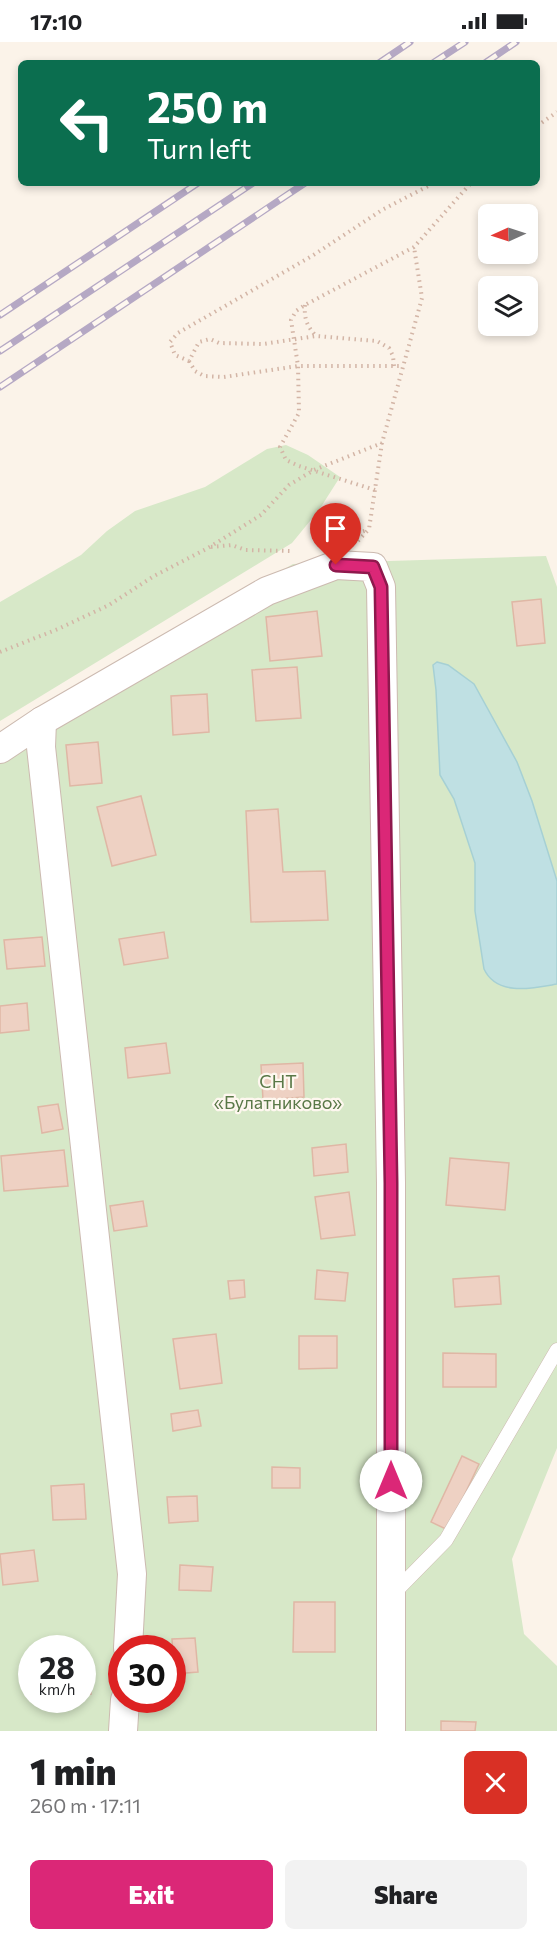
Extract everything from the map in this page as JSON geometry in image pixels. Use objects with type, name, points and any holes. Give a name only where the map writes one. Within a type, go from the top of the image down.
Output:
[{"type":"street","points":[[0,749],[42,721],[334,553],[373,567],[381,587],[391,1183],[391,1731]]},
{"type":"street","points":[[42,721],[42,759],[132,1574],[129,1635]]},
{"type":"street","points":[[123,1731],[124,1713]]},
{"type":"lane","points":[[391,1596],[446,1540],[557,1350]]},
{"type":"path","points":[[540,124],[557,112]]},
{"type":"path","points":[[402,366],[344,368],[298,366],[224,377],[204,376],[195,370],[189,361],[175,355],[170,342],[178,333],[312,256],[382,210],[428,186]]},
{"type":"path","points":[[375,490],[286,460],[280,447],[299,413],[298,366],[291,320],[296,311],[305,305],[414,247],[468,186]]},
{"type":"path","points":[[334,553],[369,529],[382,443],[422,298],[414,247]]},
{"type":"path","points":[[305,305],[304,317],[308,327],[316,336]]},
{"type":"path","points":[[189,361],[199,342],[210,339],[219,343],[263,345],[316,336],[377,341],[389,348],[394,366]]},
{"type":"path","points":[[0,652],[58,629],[109,605],[154,576],[208,548],[261,516],[289,485],[314,470],[382,443]]},
{"type":"path","points":[[334,553],[369,529]]},
{"type":"path","points":[[208,548],[232,545],[245,550],[288,552],[295,550]]},
{"type":"green space","points":[[286,445],[308,455],[340,477],[319,510],[292,543],[0,721],[0,602],[81,555],[107,531],[135,511],[205,487],[267,449]]},
{"type":"green space","name":"СНТ «Булатниково»","points":[[546,556],[557,587],[557,1448],[512,1559],[524,1634],[557,1666],[557,1731],[0,1731],[0,733],[293,564]]},
{"type":"water","points":[[437,662],[448,665],[474,684],[517,762],[532,801],[557,881],[557,984],[527,988],[507,987],[490,978],[484,969],[475,911],[475,863],[454,799],[440,775],[433,665]]},
{"type":"building","points":[[541,599],[545,643],[517,646],[512,602]]},
{"type":"building","points":[[317,611],[322,656],[270,661],[266,617]]},
{"type":"building","points":[[297,667],[301,718],[256,721],[252,670]]},
{"type":"building","points":[[207,694],[209,732],[173,735],[171,696]]},
{"type":"building","points":[[98,742],[102,783],[70,786],[66,745]]},
{"type":"building","points":[[141,796],[156,855],[112,866],[97,807]]},
{"type":"building","points":[[278,809],[283,872],[325,871],[328,920],[251,922],[246,811]]},
{"type":"building","points":[[164,932],[168,958],[124,965],[119,939]]},
{"type":"building","points":[[42,937],[45,966],[7,969],[4,940]]},
{"type":"building","points":[[27,1003],[29,1030],[0,1033],[0,1006]]},
{"type":"building","points":[[166,1043],[170,1073],[128,1078],[125,1048]]},
{"type":"building","points":[[303,1063],[304,1097],[263,1100],[261,1065]]},
{"type":"building","points":[[58,1104],[63,1129],[42,1133],[38,1107]]},
{"type":"building","points":[[346,1144],[348,1172],[314,1176],[312,1148]]},
{"type":"building","points":[[64,1150],[68,1186],[4,1191],[1,1156]]},
{"type":"building","points":[[450,1158],[509,1163],[505,1210],[446,1205]]},
{"type":"building","points":[[349,1192],[355,1235],[321,1239],[315,1197]]},
{"type":"building","points":[[143,1201],[147,1226],[114,1231],[110,1206]]},
{"type":"building","points":[[317,1270],[348,1273],[345,1301],[315,1299]]},
{"type":"building","points":[[499,1276],[501,1304],[455,1307],[453,1279]]},
{"type":"building","points":[[244,1280],[245,1297],[230,1299],[228,1281]]},
{"type":"building","points":[[216,1334],[222,1383],[180,1389],[173,1339]]},
{"type":"building","points":[[299,1336],[337,1336],[337,1368],[299,1369]]},
{"type":"building","points":[[443,1353],[496,1354],[496,1387],[443,1387]]},
{"type":"building","points":[[198,1410],[201,1426],[173,1431],[171,1414]]},
{"type":"building","points":[[462,1456],[479,1464],[448,1530],[431,1522]]},
{"type":"building","points":[[272,1467],[300,1468],[300,1488],[272,1488]]},
{"type":"building","points":[[84,1484],[86,1519],[53,1520],[51,1486]]},
{"type":"building","points":[[197,1496],[198,1521],[169,1523],[167,1497]]},
{"type":"building","points":[[34,1550],[38,1581],[3,1585],[0,1554]]},
{"type":"building","points":[[180,1565],[213,1567],[211,1591],[179,1590]]},
{"type":"building","points":[[294,1602],[335,1602],[335,1652],[293,1652]]},
{"type":"building","points":[[186,1638],[195,1638],[198,1672],[186,1673]]},
{"type":"building","points":[[441,1721],[476,1722],[475,1731],[441,1731]]},
{"type":"railway","points":[[383,60],[410,42]]},
{"type":"railway","points":[[438,60],[465,42]]},
{"type":"railway","points":[[489,60],[516,42]]},
{"type":"railway","points":[[0,315],[194,186]]},
{"type":"railway","points":[[0,351],[248,186]]},
{"type":"railway","points":[[0,387],[301,186]]},
{"type":"route","points":[[336,565],[373,567],[381,587],[391,1183],[391,1481]]}]
